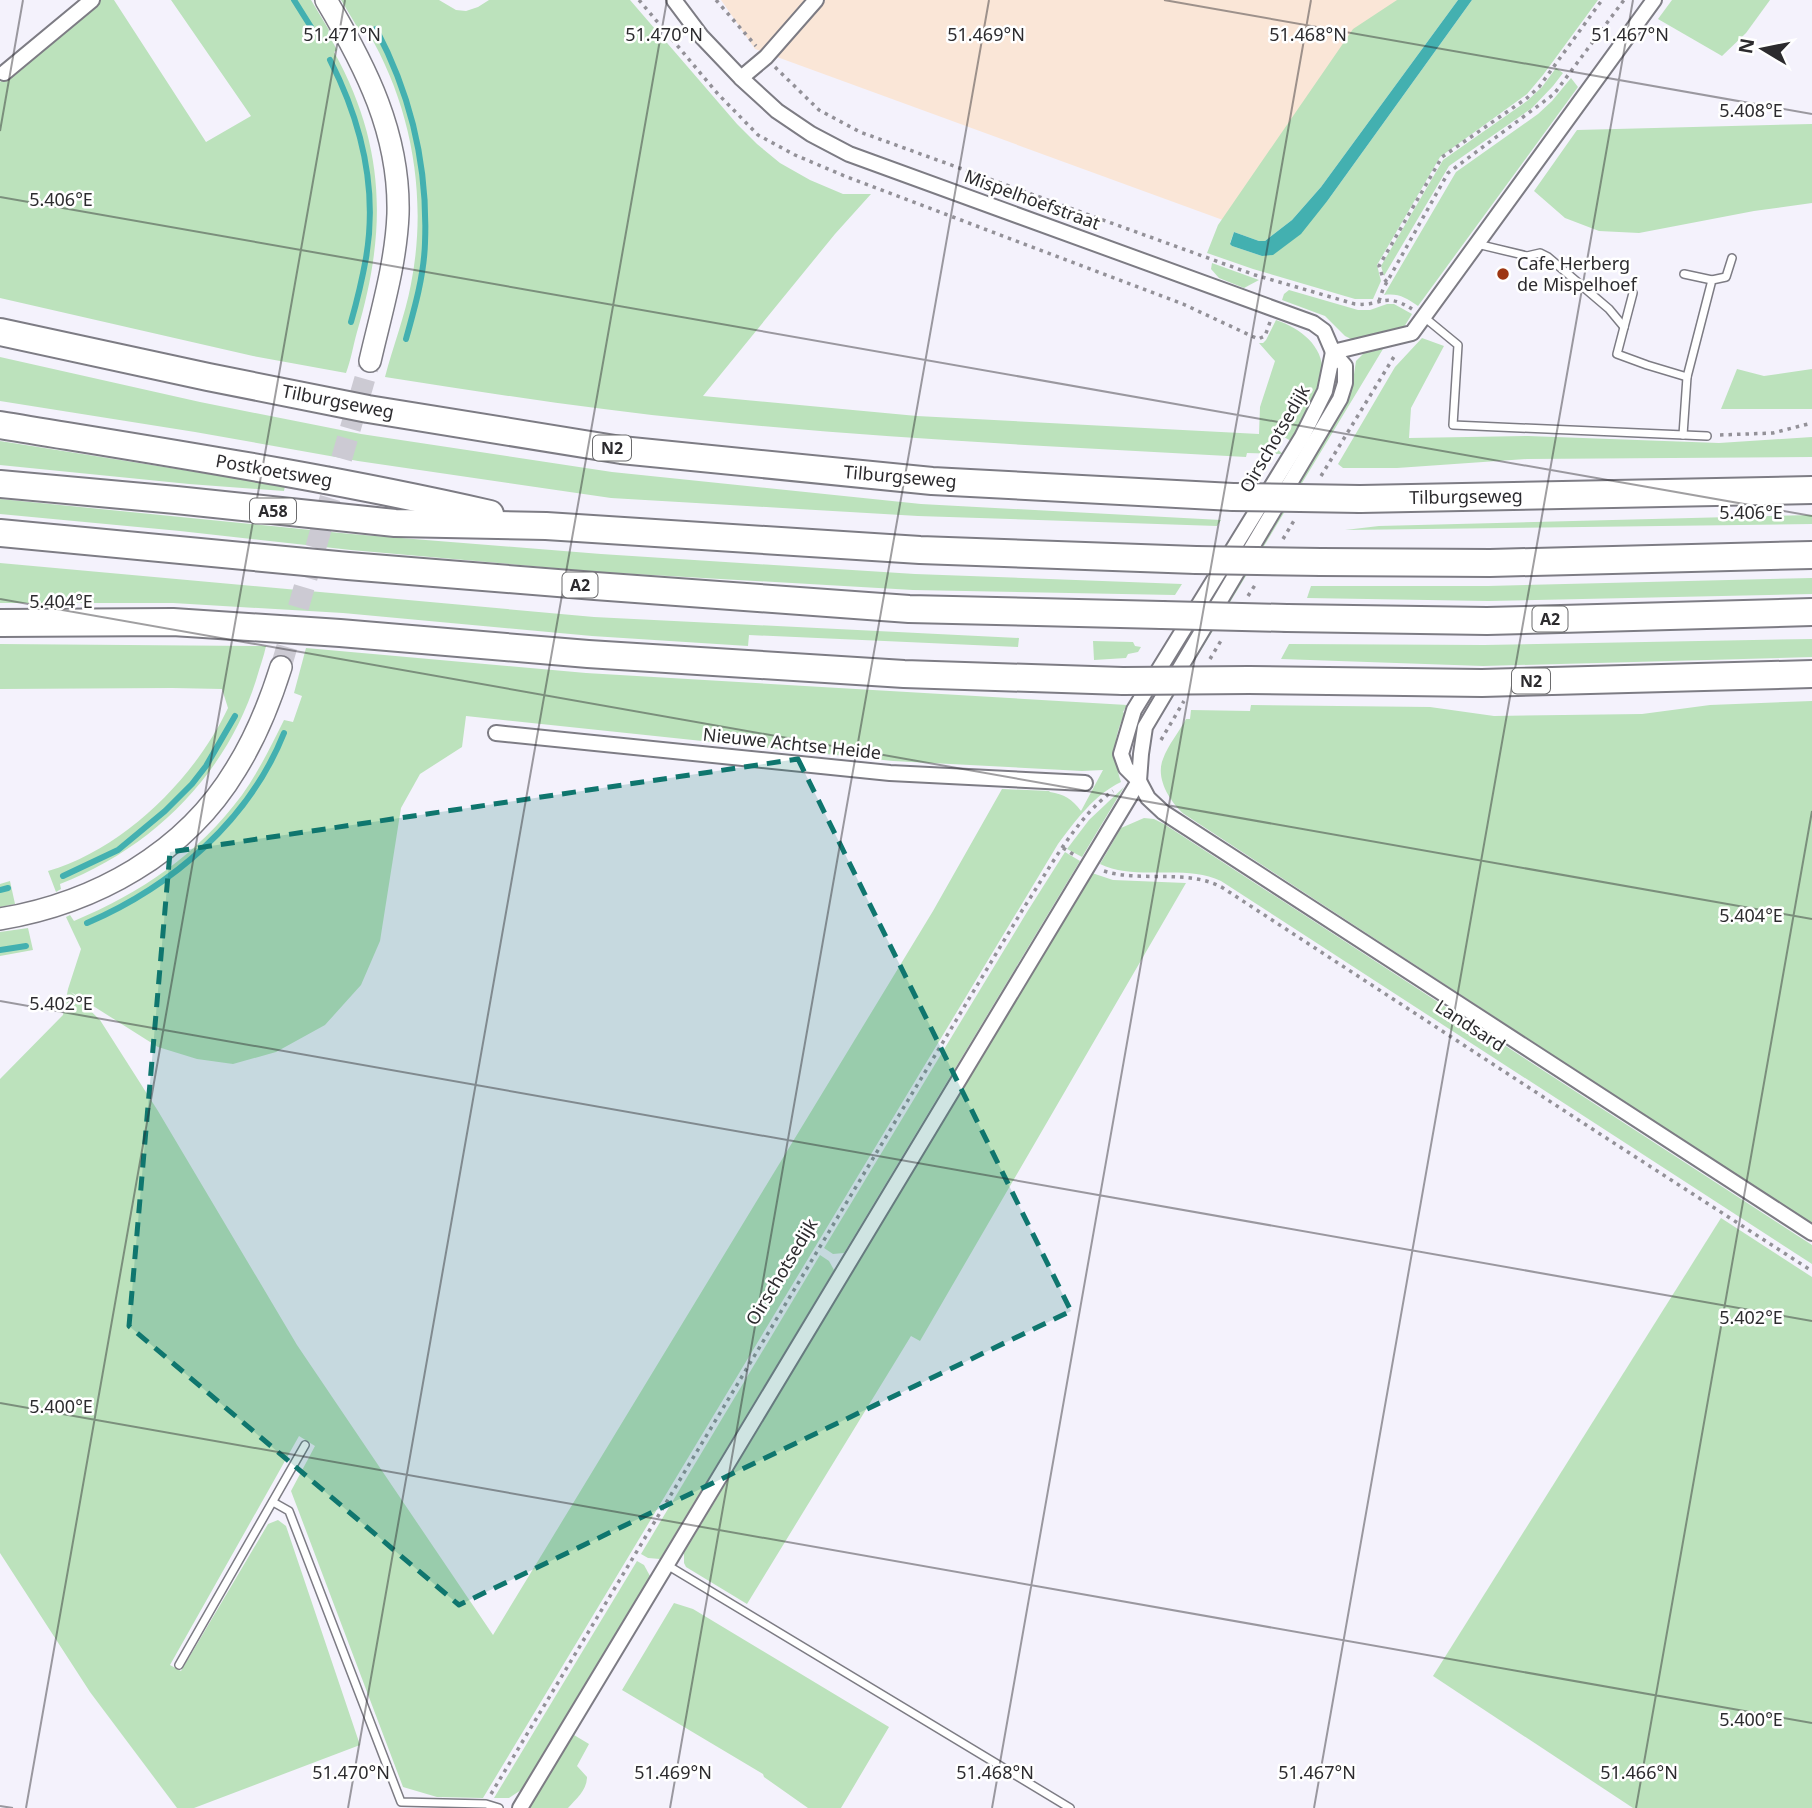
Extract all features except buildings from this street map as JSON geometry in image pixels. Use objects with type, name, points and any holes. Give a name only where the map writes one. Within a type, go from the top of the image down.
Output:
[{"type":"highway","name":"Tilburgseweg","points":[[0,331],[368,409],[621,450],[932,481],[1233,497],[1360,499],[1812,490]]},
{"type":"highway","name":"Postkoetsweg","points":[[0,425],[398,493],[546,526]]},
{"type":"highway","name":"A58","points":[[0,484],[395,523],[546,526]]},
{"type":"highway","points":[[546,526],[920,550],[1196,560],[1503,562],[1812,555]]},
{"type":"highway","name":"A2","points":[[0,533],[348,566],[895,608],[1487,621],[1812,612]]},
{"type":"highway","name":"N2","points":[[0,623],[173,622],[588,654],[890,673],[1123,681],[1482,683],[1812,674]]},
{"type":"street","points":[[4,73],[92,0]]},
{"type":"street","points":[[326,0],[361,63],[383,114],[396,172],[398,215],[392,265],[370,361]]},
{"type":"street","name":"Mispelhoefstraat","points":[[674,0],[701,36],[741,78],[777,111],[811,134],[849,154],[1313,323],[1324,331],[1333,352]]},
{"type":"street","points":[[741,78],[766,57],[816,0]]},
{"type":"street","points":[[1333,352],[1412,332],[1654,0]]},
{"type":"street","name":"Oirschotsedijk","points":[[1139,780],[1126,768],[1121,754],[1134,710],[1301,437],[1325,391],[1333,352]]},
{"type":"street","points":[[0,919],[67,903],[116,882],[155,857],[181,836],[236,770],[260,724],[281,667]]},
{"type":"street","name":"Nieuwe Achtse Heide","points":[[496,733],[890,773],[1085,783]]},
{"type":"street","points":[[520,1808],[1139,780]]},
{"type":"street","name":"Landsard","points":[[1139,780],[1148,798],[1163,812],[1812,1233]]},
{"type":"lane","points":[[1476,244],[1527,256],[1540,253],[1548,257],[1609,309],[1624,327]]},
{"type":"lane","points":[[1684,274],[1712,280],[1726,277],[1732,258]]},
{"type":"lane","points":[[1683,435],[1687,377],[1712,280]]},
{"type":"lane","points":[[1633,293],[1617,354],[1687,377]]},
{"type":"lane","points":[[1423,316],[1458,345],[1453,425],[1707,436]]},
{"type":"lane","points":[[179,1665],[305,1445]]},
{"type":"lane","points":[[273,1502],[289,1511],[401,1802],[485,1804],[499,1808]]},
{"type":"lane","points":[[667,1565],[1070,1808]]},
{"type":"path","name":"Mispelhoefstraat","points":[[716,0],[766,57],[819,110],[860,132],[1243,271],[1355,304],[1394,300],[1423,316]]},
{"type":"path","points":[[1387,282],[1379,267],[1442,157],[1539,87],[1602,0]]},
{"type":"path","points":[[1379,301],[1383,289],[1448,173],[1553,94],[1624,0]]},
{"type":"path","points":[[1707,436],[1773,433],[1812,423]]},
{"type":"path","name":"Oirschotsedijk","points":[[485,1804],[1023,909],[1074,831],[1092,809],[1110,792],[1139,780]]},
{"type":"path","name":"Landsard","points":[[1089,864],[1119,875],[1196,879],[1215,883],[1812,1270]]},
{"type":"highlighted area","points":[[798,759],[1071,1311],[459,1605],[129,1326],[170,852]]},
{"type":"shaded area","points":[[721,0],[1420,0],[1253,231],[755,49]]},
{"type":"green space","points":[[99,0],[114,0],[206,142],[251,116],[171,0],[311,0],[329,30],[337,50],[334,52],[364,121],[376,189],[377,224],[373,259],[367,295],[346,373],[253,356],[0,298],[0,82]]},
{"type":"green space","points":[[341,0],[439,0],[456,10],[466,11],[489,0],[630,0],[737,124],[780,163],[843,194],[871,194],[835,234],[703,396],[917,416],[1259,434],[1260,407],[1275,361],[1259,343],[1266,340],[1276,320],[1306,337],[1319,354],[1322,375],[1318,394],[1291,441],[1284,437],[1277,449],[1283,454],[1247,453],[1246,457],[973,442],[768,427],[581,406],[385,377],[411,284],[418,219],[416,186],[412,154],[396,91],[368,32],[362,35]]},
{"type":"green space","points":[[1397,0],[1458,0],[1321,187],[1292,220],[1265,241],[1234,232],[1230,243],[1232,246],[1262,256],[1328,200],[1472,0],[1598,0],[1527,94],[1440,157],[1377,265],[1381,281],[1373,299],[1355,299],[1207,253],[1218,225],[1353,29]]},
{"type":"green space","points":[[1672,0],[1770,0],[1746,33],[1722,56],[1658,19]]},
{"type":"green space","points":[[1556,68],[1563,73],[1532,108],[1449,166],[1384,276],[1381,266],[1443,160],[1527,101]]},
{"type":"green space","points":[[1571,78],[1578,87],[1418,306],[1402,297],[1384,295],[1456,172],[1538,114]]},
{"type":"green space","points":[[1812,124],[1812,203],[1639,233],[1599,231],[1565,218],[1534,191],[1577,130]]},
{"type":"green space","points":[[1212,263],[1259,280],[1244,288],[1219,278],[1211,269]]},
{"type":"green space","points":[[1289,290],[1358,310],[1394,304],[1412,314],[1399,330],[1353,340],[1345,336],[1325,316],[1282,300]]},
{"type":"green space","points":[[1422,338],[1444,346],[1411,408],[1409,438],[1528,436],[1719,443],[1812,437],[1812,457],[1527,459],[1397,468],[1343,468],[1338,464],[1395,367]]},
{"type":"green space","points":[[1383,349],[1151,733],[1347,398],[1356,361],[1364,353]]},
{"type":"green space","points":[[0,357],[200,402],[361,434],[612,472],[921,504],[1221,520],[1217,526],[918,516],[611,498],[358,461],[0,401]]},
{"type":"green space","points":[[1737,369],[1764,376],[1812,369],[1812,409],[1721,409]]},
{"type":"green space","points":[[0,441],[285,486],[284,491],[189,484],[0,465]]},
{"type":"green space","points":[[0,499],[351,534],[601,554],[915,574],[1182,584],[1175,595],[913,590],[599,572],[0,514]]},
{"type":"green space","points":[[1812,515],[1812,524],[1345,530],[1379,526]]},
{"type":"green space","points":[[0,563],[594,617],[1019,638],[1018,647],[749,635],[748,646],[592,636],[343,613],[173,603],[0,603]]},
{"type":"green space","points":[[1812,578],[1812,594],[1488,601],[1307,598],[1311,586],[1488,586]]},
{"type":"green space","points":[[1812,639],[1812,657],[1483,666],[1281,659],[1289,644],[1484,645]]},
{"type":"green space","points":[[1093,641],[1133,642],[1135,646],[1141,647],[1138,652],[1128,654],[1126,658],[1094,660]]},
{"type":"green space","points":[[0,644],[266,646],[244,712],[227,745],[206,775],[156,828],[94,869],[60,884],[61,889],[56,892],[48,871],[76,861],[104,846],[154,808],[197,760],[228,708],[222,689],[0,689]]},
{"type":"green space","points":[[306,648],[586,673],[1127,705],[1118,731],[1116,747],[1121,782],[1094,801],[1058,844],[483,1798],[437,1797],[403,1787],[291,1491],[315,1446],[299,1436],[170,1665],[181,1671],[268,1524],[278,1520],[286,1526],[360,1745],[194,1808],[177,1808],[90,1692],[0,1553],[0,1079],[63,1015],[81,949],[66,917],[70,915],[74,921],[122,898],[167,870],[207,836],[248,786],[284,720],[293,722],[302,696],[294,693]],"holes":[[[466,716],[893,761],[1103,770],[1081,811],[1067,798],[1049,791],[1002,789],[933,911],[493,1635],[297,1345],[158,1111],[100,1020],[71,992],[158,1047],[197,1059],[233,1064],[276,1052],[325,1025],[361,985],[380,941],[401,808],[420,774],[462,747]]]},
{"type":"green space","points":[[1812,701],[1812,1224],[1184,814],[1169,796],[1161,774],[1165,754],[1186,719],[1190,719],[1191,710],[1250,711],[1251,705],[1430,707],[1494,716],[1642,714],[1710,705]]},
{"type":"green space","points":[[1124,787],[1082,857],[1067,849],[1089,820]]},
{"type":"green space","points":[[1144,818],[1164,824],[1812,1245],[1812,1264],[1221,881],[1191,873],[1129,872],[1100,864],[1121,828]]},
{"type":"green space","points":[[1065,852],[1080,861],[844,1253],[833,1254],[824,1248]]},
{"type":"green space","points":[[1092,873],[1113,880],[1186,883],[920,1341],[911,1336],[747,1604],[686,1567],[684,1553]]},
{"type":"green space","points":[[10,881],[15,904],[0,907],[0,884]]},
{"type":"green space","points":[[28,928],[33,950],[0,956],[0,932]]},
{"type":"green space","points":[[1721,1218],[1812,1277],[1812,1808],[1633,1808],[1433,1676]]},
{"type":"green space","points":[[820,1255],[829,1261],[834,1270],[660,1559],[641,1554]]},
{"type":"green space","points":[[637,1561],[644,1565],[650,1576],[521,1790],[509,1798],[494,1798]]},
{"type":"green space","points":[[674,1603],[693,1609],[889,1727],[841,1808],[808,1808],[763,1774],[622,1690]]},
{"type":"green space","points":[[574,1735],[589,1744],[577,1766],[587,1777],[583,1790],[568,1808],[529,1808]]},
{"type":"water","points":[[1458,0],[1472,0],[1301,234],[1273,255],[1262,256],[1232,246],[1230,244],[1234,232],[1265,241],[1292,220],[1321,187]]},
{"type":"waterway","points":[[294,0],[311,27]]},
{"type":"waterway","points":[[376,29],[408,106],[424,187],[423,267],[406,339]]},
{"type":"waterway","points":[[330,60],[359,132],[368,181],[370,206],[366,258],[351,322]]},
{"type":"waterway","points":[[63,876],[118,850],[165,811],[206,766],[235,716]]},
{"type":"waterway","points":[[87,923],[148,890],[204,848],[250,795],[269,765],[284,733]]},
{"type":"waterway","points":[[0,890],[8,888]]},
{"type":"waterway","points":[[0,950],[26,946]]},
{"type":"tunnel","points":[[281,667],[370,361]]},
{"type":"place","name":"Cafe Herberg de Mispelhoef","points":[[1503,274]]}]
